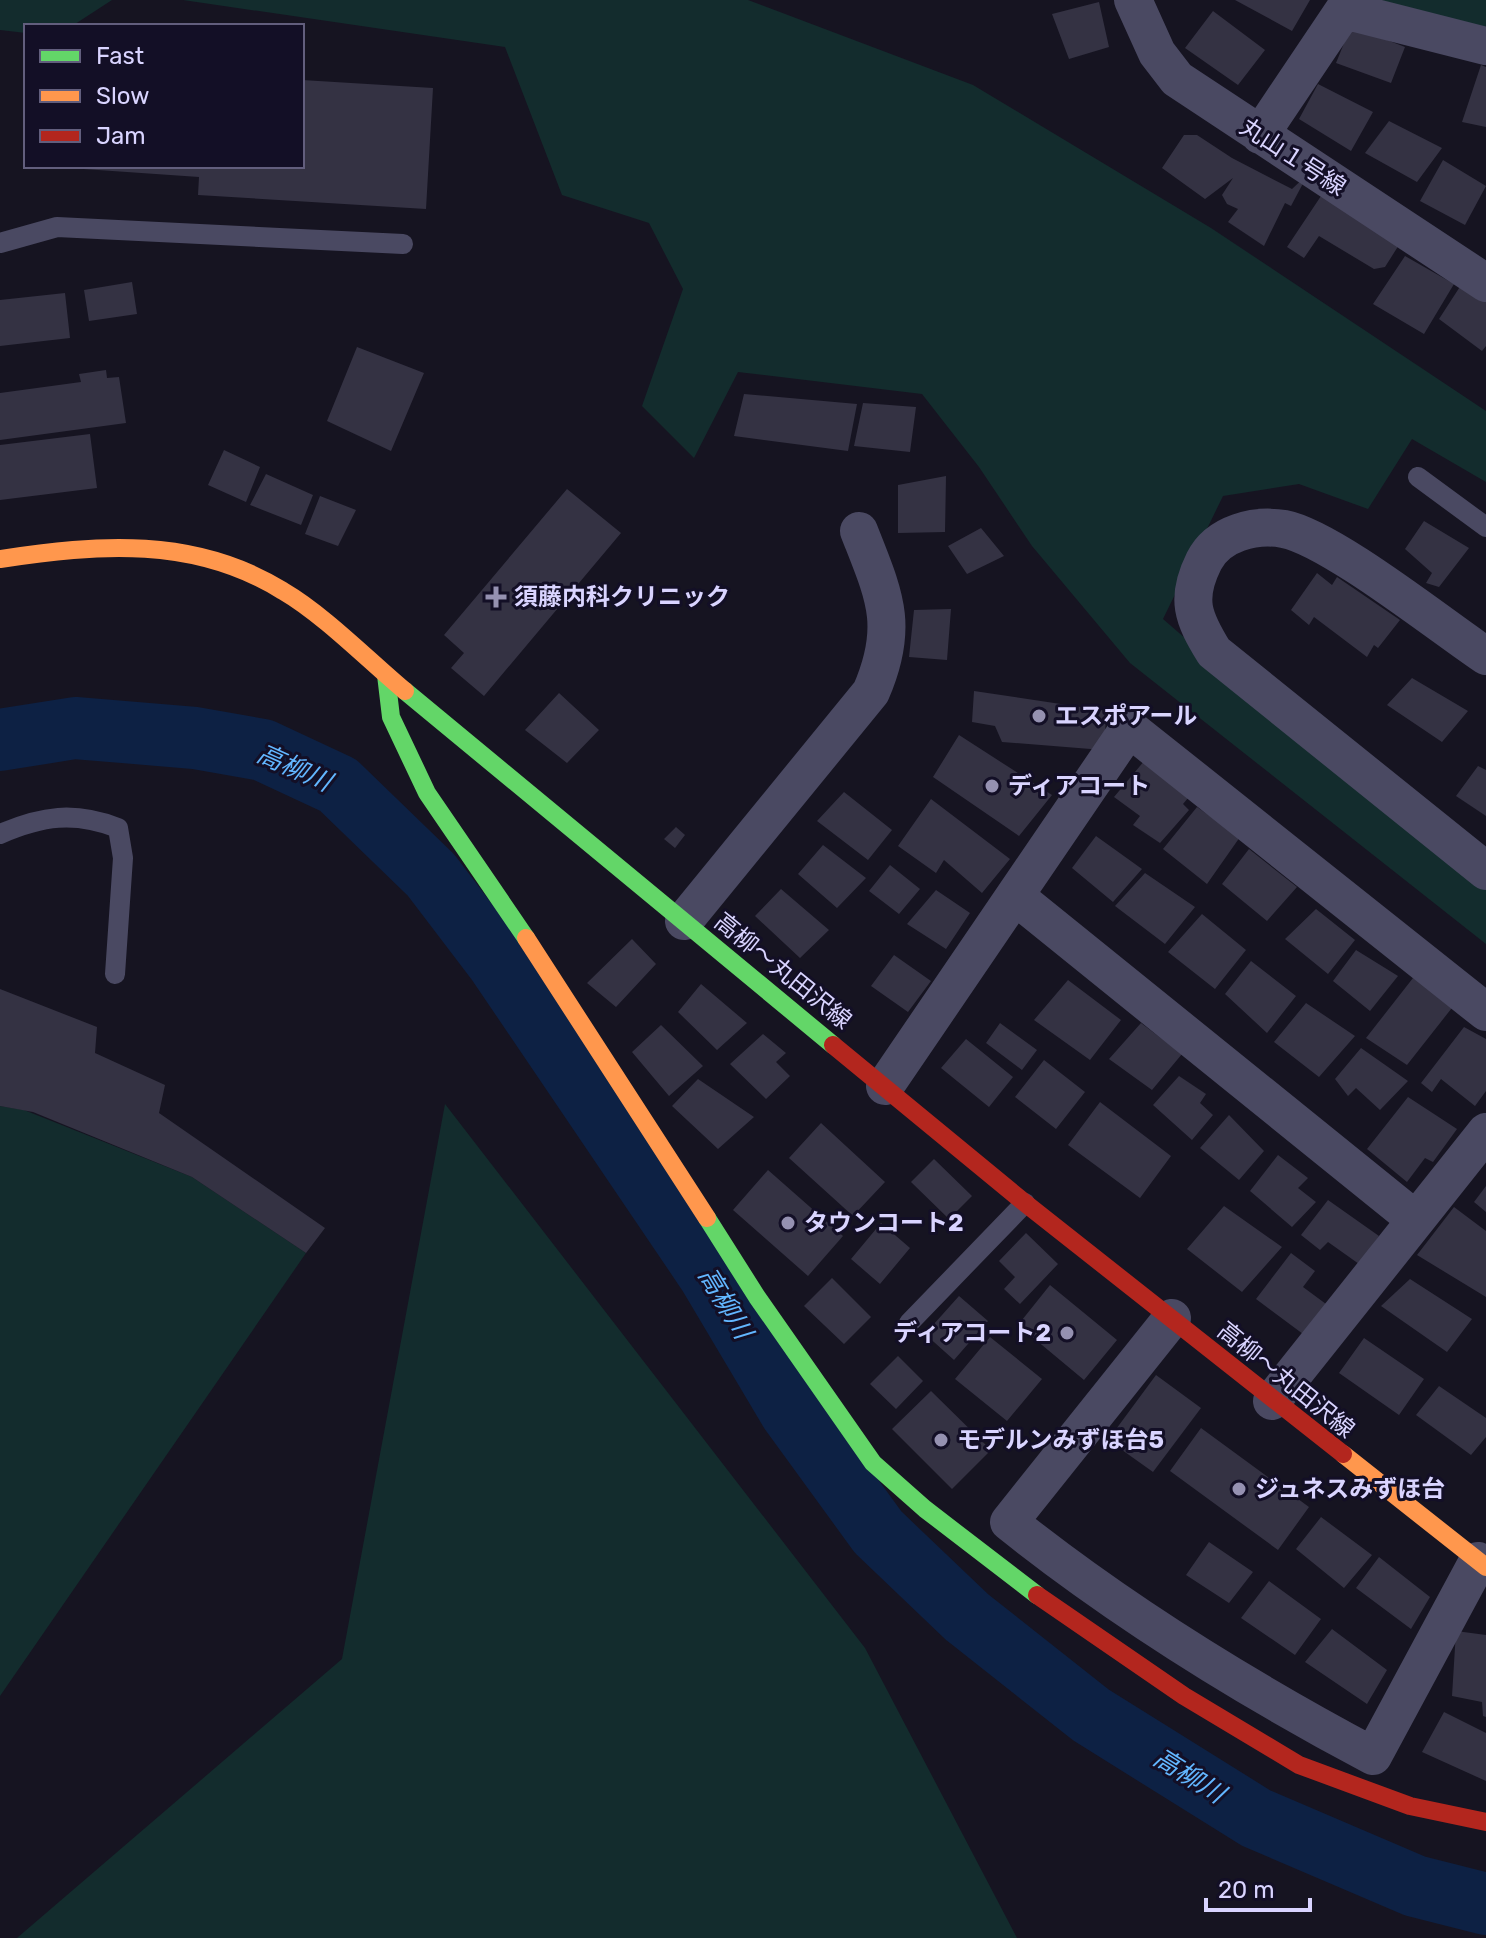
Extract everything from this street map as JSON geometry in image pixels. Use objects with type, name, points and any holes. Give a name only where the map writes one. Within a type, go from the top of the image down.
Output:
[{"type":"street","name":"丸山１号線","points":[[1133,0],[1157,53],[1177,79],[1486,283]]},
{"type":"street","points":[[1260,135],[1344,10],[1486,46]]},
{"type":"street","points":[[1486,656],[1346,560],[1316,542],[1285,529],[1252,528],[1228,537],[1208,554],[1197,576],[1192,602],[1199,628],[1214,652],[1486,871]]},
{"type":"street","points":[[684,921],[871,692],[885,660],[889,636],[879,584],[859,531]]},
{"type":"street","name":"高柳～丸田沢線","points":[[0,559],[98,543],[179,550],[220,560],[284,591],[1025,1203],[1482,1564]]},
{"type":"street","points":[[386,675],[391,717],[427,793],[573,1006],[757,1297],[873,1463],[925,1509],[1042,1599],[1184,1696],[1299,1765],[1410,1806],[1486,1822]]},
{"type":"street","points":[[885,1086],[1129,728],[1486,1012]]},
{"type":"street","points":[[1015,896],[1416,1220]]},
{"type":"street","points":[[1272,1401],[1486,1132]]},
{"type":"street","points":[[1172,1318],[1009,1522],[1085,1582],[1222,1673],[1373,1756],[1482,1564]]},
{"type":"lane","points":[[0,243],[57,227],[403,244]]},
{"type":"lane","points":[[1418,477],[1486,527]]},
{"type":"lane","points":[[0,834],[29,822],[59,815],[93,818],[118,828],[123,858],[115,974]]},
{"type":"lane","points":[[909,1323],[1025,1203]]},
{"type":"green space","points":[[0,0],[112,0],[75,24],[24,24],[24,33],[0,30]]},
{"type":"green space","points":[[183,0],[748,0],[973,85],[1211,228],[1486,411],[1486,482],[1412,439],[1368,509],[1299,484],[1223,496],[1163,619],[1313,749],[1486,887],[1486,944],[1130,663],[1032,546],[979,467],[922,394],[738,372],[694,458],[642,406],[683,289],[649,223],[562,195],[505,47]]},
{"type":"green space","points":[[1380,0],[1486,0],[1486,33]]},
{"type":"green space","points":[[445,1104],[865,1648],[1017,1938],[17,1938],[342,1659]]},
{"type":"green space","points":[[0,1106],[24,1110],[192,1177],[306,1253],[0,1696]]},
{"type":"building","points":[[1235,0],[1310,0],[1292,31]]},
{"type":"building","points":[[1099,2],[1109,47],[1069,59],[1052,14]]},
{"type":"building","points":[[1213,11],[1265,50],[1238,85],[1185,48]]},
{"type":"building","points":[[1351,26],[1405,47],[1391,83],[1336,63]]},
{"type":"building","points":[[1481,65],[1486,67],[1486,127],[1462,122]]},
{"type":"building","points":[[304,80],[433,88],[426,209],[198,195],[199,177],[69,168],[304,168]]},
{"type":"building","points":[[1318,84],[1373,112],[1351,151],[1299,119]]},
{"type":"building","points":[[1389,121],[1442,148],[1417,182],[1365,153]]},
{"type":"building","points":[[1184,135],[1197,135],[1232,158],[1292,189],[1308,174],[1291,206],[1285,203],[1264,246],[1228,222],[1238,209],[1227,204],[1222,195],[1233,178],[1205,199],[1162,168]]},
{"type":"building","points":[[1443,160],[1486,186],[1465,225],[1420,201]]},
{"type":"building","points":[[1325,190],[1404,237],[1385,267],[1374,269],[1319,236],[1304,258],[1287,247]]},
{"type":"building","points":[[1405,256],[1454,284],[1424,334],[1373,304]]},
{"type":"building","points":[[132,282],[137,314],[89,321],[84,290]]},
{"type":"building","points":[[1463,282],[1486,296],[1486,346],[1482,351],[1439,319]]},
{"type":"building","points":[[65,293],[70,338],[0,346],[0,300]]},
{"type":"building","points":[[357,347],[424,373],[391,451],[327,421]]},
{"type":"building","points":[[106,370],[107,378],[119,377],[126,423],[0,440],[0,393],[81,382],[79,374]]},
{"type":"building","points":[[744,394],[857,404],[848,451],[734,436]]},
{"type":"building","points":[[863,403],[916,407],[910,452],[854,446]]},
{"type":"building","points":[[90,434],[97,488],[0,500],[0,445]]},
{"type":"building","points":[[224,450],[260,467],[246,502],[208,485]]},
{"type":"building","points":[[266,474],[313,495],[301,525],[250,505]]},
{"type":"building","points":[[946,476],[945,532],[898,533],[898,485]]},
{"type":"building","points":[[567,489],[621,533],[484,696],[451,668],[464,653],[444,635]]},
{"type":"building","points":[[320,496],[356,510],[338,546],[305,534]]},
{"type":"building","points":[[1424,521],[1469,548],[1439,587],[1426,583],[1432,573],[1405,549]]},
{"type":"building","points":[[981,528],[1004,556],[967,574],[948,546]]},
{"type":"building","points":[[1317,573],[1332,585],[1337,577],[1400,620],[1378,648],[1374,645],[1367,657],[1314,617],[1309,625],[1291,610]]},
{"type":"building","points":[[951,609],[947,660],[909,657],[914,610]]},
{"type":"building","points":[[1412,678],[1468,711],[1442,742],[1387,705]]},
{"type":"building","name":"エスポアール","points":[[974,691],[1107,711],[1103,750],[1002,742],[995,726],[972,722]]},
{"type":"building","points":[[559,693],[599,730],[567,763],[525,730]]},
{"type":"building","name":"ディアコート","points":[[959,735],[1052,795],[1019,836],[933,777]]},
{"type":"building","points":[[1145,760],[1193,792],[1183,804],[1189,810],[1160,843],[1133,825],[1140,816],[1114,797]]},
{"type":"building","points":[[1478,766],[1486,770],[1486,816],[1456,796]]},
{"type":"building","points":[[844,792],[892,830],[868,860],[817,821]]},
{"type":"building","points":[[931,799],[1010,859],[982,893],[944,860],[936,873],[898,846]]},
{"type":"building","points":[[1197,807],[1240,837],[1207,884],[1163,849]]},
{"type":"building","points":[[676,827],[685,835],[675,848],[664,839]]},
{"type":"building","points":[[1096,836],[1142,869],[1113,902],[1072,868]]},
{"type":"building","points":[[823,845],[866,878],[837,908],[798,874]]},
{"type":"building","points":[[1249,849],[1297,887],[1267,921],[1222,884]]},
{"type":"building","points":[[890,865],[920,889],[899,914],[869,891]]},
{"type":"building","points":[[1145,873],[1195,907],[1165,944],[1115,906]]},
{"type":"building","points":[[781,889],[829,930],[800,958],[755,916]]},
{"type":"building","points":[[936,890],[970,913],[946,949],[907,924]]},
{"type":"building","points":[[1316,909],[1355,940],[1328,974],[1285,939]]},
{"type":"building","points":[[1202,914],[1246,950],[1215,989],[1168,952]]},
{"type":"building","points":[[632,939],[656,964],[616,1007],[587,983]]},
{"type":"building","points":[[1356,950],[1398,976],[1370,1011],[1333,981]]},
{"type":"building","points":[[894,955],[931,981],[908,1012],[871,986]]},
{"type":"building","points":[[1251,961],[1296,996],[1267,1033],[1225,994]]},
{"type":"building","points":[[1413,978],[1455,1004],[1407,1065],[1366,1038]]},
{"type":"building","points":[[1068,980],[1121,1020],[1090,1060],[1034,1020]]},
{"type":"building","points":[[701,984],[747,1023],[717,1050],[678,1012]]},
{"type":"building","points":[[0,989],[97,1027],[95,1053],[165,1085],[159,1113],[325,1228],[306,1253],[192,1177],[33,1112],[0,1106]]},
{"type":"building","points":[[1306,1003],[1355,1036],[1319,1077],[1274,1042]]},
{"type":"building","points":[[1000,1023],[1037,1050],[1022,1070],[986,1043]]},
{"type":"building","points":[[1141,1023],[1182,1054],[1152,1090],[1109,1059]]},
{"type":"building","points":[[661,1025],[703,1066],[669,1096],[632,1052]]},
{"type":"building","points":[[1464,1027],[1486,1039],[1486,1091],[1475,1106],[1441,1079],[1432,1092],[1421,1083]]},
{"type":"building","points":[[763,1034],[786,1053],[776,1062],[790,1076],[766,1099],[730,1064]]},
{"type":"building","points":[[966,1039],[1013,1077],[989,1107],[941,1068]]},
{"type":"building","points":[[1361,1048],[1408,1081],[1380,1110],[1356,1088],[1348,1096],[1335,1079]]},
{"type":"building","points":[[1044,1060],[1085,1092],[1056,1129],[1015,1097]]},
{"type":"building","points":[[1179,1076],[1206,1094],[1200,1103],[1213,1115],[1192,1140],[1153,1105]]},
{"type":"building","points":[[698,1079],[754,1117],[718,1149],[672,1106]]},
{"type":"building","points":[[1408,1097],[1457,1129],[1433,1162],[1425,1158],[1407,1182],[1367,1149]]},
{"type":"building","points":[[1100,1102],[1171,1156],[1140,1198],[1068,1145]]},
{"type":"building","points":[[1229,1115],[1264,1151],[1239,1180],[1200,1148]]},
{"type":"building","points":[[821,1123],[885,1182],[853,1216],[789,1158]]},
{"type":"building","points":[[1278,1155],[1308,1178],[1298,1188],[1316,1202],[1292,1227],[1250,1191]]},
{"type":"building","points":[[934,1159],[972,1196],[949,1219],[911,1182]]},
{"type":"building","name":"タウンコート2","points":[[768,1170],[843,1236],[808,1276],[733,1210]]},
{"type":"building","points":[[1486,1186],[1486,1212],[1474,1202]]},
{"type":"building","points":[[1328,1200],[1379,1236],[1359,1264],[1328,1242],[1320,1250],[1301,1235]]},
{"type":"building","points":[[1224,1206],[1282,1247],[1242,1292],[1187,1249]]},
{"type":"building","points":[[1454,1207],[1486,1231],[1486,1297],[1417,1255]]},
{"type":"building","points":[[881,1223],[910,1248],[880,1284],[851,1259]]},
{"type":"building","points":[[1026,1233],[1058,1264],[1020,1304],[1004,1289],[1015,1277],[999,1261]]},
{"type":"building","points":[[1291,1253],[1315,1271],[1303,1287],[1326,1304],[1303,1334],[1256,1299]]},
{"type":"building","points":[[832,1278],[871,1317],[844,1344],[804,1306]]},
{"type":"building","points":[[1410,1279],[1472,1319],[1447,1352],[1381,1306]]},
{"type":"building","name":"ディアコート2","points":[[1050,1285],[1117,1340],[1084,1380],[1018,1325]]},
{"type":"building","points":[[959,1296],[988,1321],[954,1360],[925,1334]]},
{"type":"building","points":[[990,1337],[1042,1379],[1007,1421],[955,1379]]},
{"type":"building","points":[[1364,1338],[1424,1379],[1399,1415],[1339,1373]]},
{"type":"building","points":[[898,1356],[923,1381],[896,1409],[870,1384]]},
{"type":"building","points":[[1156,1375],[1201,1408],[1153,1472],[1108,1440]]},
{"type":"building","points":[[1439,1386],[1486,1418],[1486,1437],[1471,1455],[1416,1415]]},
{"type":"building","name":"モデルンみずほ台5","points":[[931,1391],[991,1450],[952,1489],[892,1429]]},
{"type":"building","name":"ジュネスみずほ台","points":[[1201,1428],[1309,1507],[1278,1550],[1170,1471]]},
{"type":"building","points":[[1321,1517],[1372,1555],[1344,1588],[1296,1549]]},
{"type":"building","points":[[1209,1542],[1253,1572],[1229,1603],[1186,1575]]},
{"type":"building","points":[[1379,1557],[1430,1597],[1411,1629],[1356,1588]]},
{"type":"building","points":[[1269,1581],[1321,1619],[1295,1655],[1241,1618]]},
{"type":"building","points":[[1332,1629],[1387,1670],[1367,1704],[1305,1662]]},
{"type":"building","points":[[1456,1631],[1486,1635],[1486,1717],[1483,1716],[1482,1702],[1452,1696]]},
{"type":"building","points":[[1444,1712],[1486,1733],[1486,1781],[1422,1752]]},
{"type":"waterway","name":"高柳川","points":[[0,740],[75,728],[195,738],[263,750],[338,785],[431,875],[498,963],[708,1273],[790,1411],[878,1532],[967,1617],[1091,1715],[1256,1818],[1415,1886],[1486,1904]]},
{"type":"traffic: fast","points":[[386,675],[391,717],[427,793],[526,938]]},
{"type":"traffic: fast","points":[[405,691],[833,1045]]},
{"type":"traffic: fast","points":[[707,1218],[757,1297],[873,1463],[925,1509],[1037,1595]]},
{"type":"traffic: slow","points":[[0,559],[109,548],[181,553],[215,561],[250,573],[298,601],[405,691]]},
{"type":"traffic: slow","points":[[526,938],[707,1218]]},
{"type":"traffic: slow","points":[[1343,1454],[1486,1567]]},
{"type":"traffic: jam","points":[[833,1045],[1025,1203],[1343,1454]]},
{"type":"traffic: jam","points":[[1037,1595],[1184,1696],[1299,1765],[1410,1806],[1486,1822]]},
{"type":"place","name":"須藤内科クリニック","points":[[496,597]]},
{"type":"place","name":"エスポアール","points":[[1039,716]]},
{"type":"place","name":"ディアコート","points":[[992,786]]},
{"type":"place","name":"タウンコート2","points":[[788,1223]]},
{"type":"place","name":"ディアコート2","points":[[1067,1333]]},
{"type":"place","name":"モデルンみずほ台5","points":[[941,1440]]},
{"type":"place","name":"ジュネスみずほ台","points":[[1239,1489]]}]
